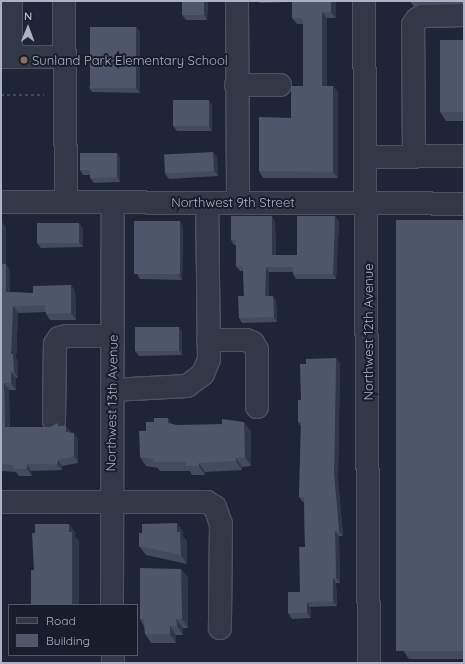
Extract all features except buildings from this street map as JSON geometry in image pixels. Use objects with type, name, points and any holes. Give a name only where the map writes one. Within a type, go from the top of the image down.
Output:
[{"type":"street","points":[[11,1],[6,57],[64,57]]},
{"type":"street","points":[[64,1],[66,202]]},
{"type":"street","points":[[237,1],[236,85],[238,202]]},
{"type":"street","name":"Northwest 12th Avenue","points":[[364,1],[368,205],[369,663]]},
{"type":"street","points":[[414,157],[413,25],[417,19],[423,16],[464,15]]},
{"type":"street","points":[[236,85],[280,84]]},
{"type":"street","points":[[366,157],[464,156]]},
{"type":"street","name":"Northwest 9th Street","points":[[1,202],[344,202],[368,205],[464,204]]},
{"type":"street","name":"Northwest 13th Avenue","points":[[112,604],[111,501],[113,202]]},
{"type":"street","points":[[112,390],[175,388],[187,386],[202,374],[209,359],[207,203]]},
{"type":"street","points":[[54,421],[55,344],[59,338],[67,336],[113,336]]},
{"type":"street","points":[[208,340],[246,340],[253,343],[257,350],[257,407]]},
{"type":"street","points":[[1,502],[197,500],[207,502],[215,508],[220,524],[220,628]]},
{"type":"path","points":[[1,95],[44,94]]},
{"type":"place","name":"Sunland Park Elementary School","points":[[24,60]]}]
